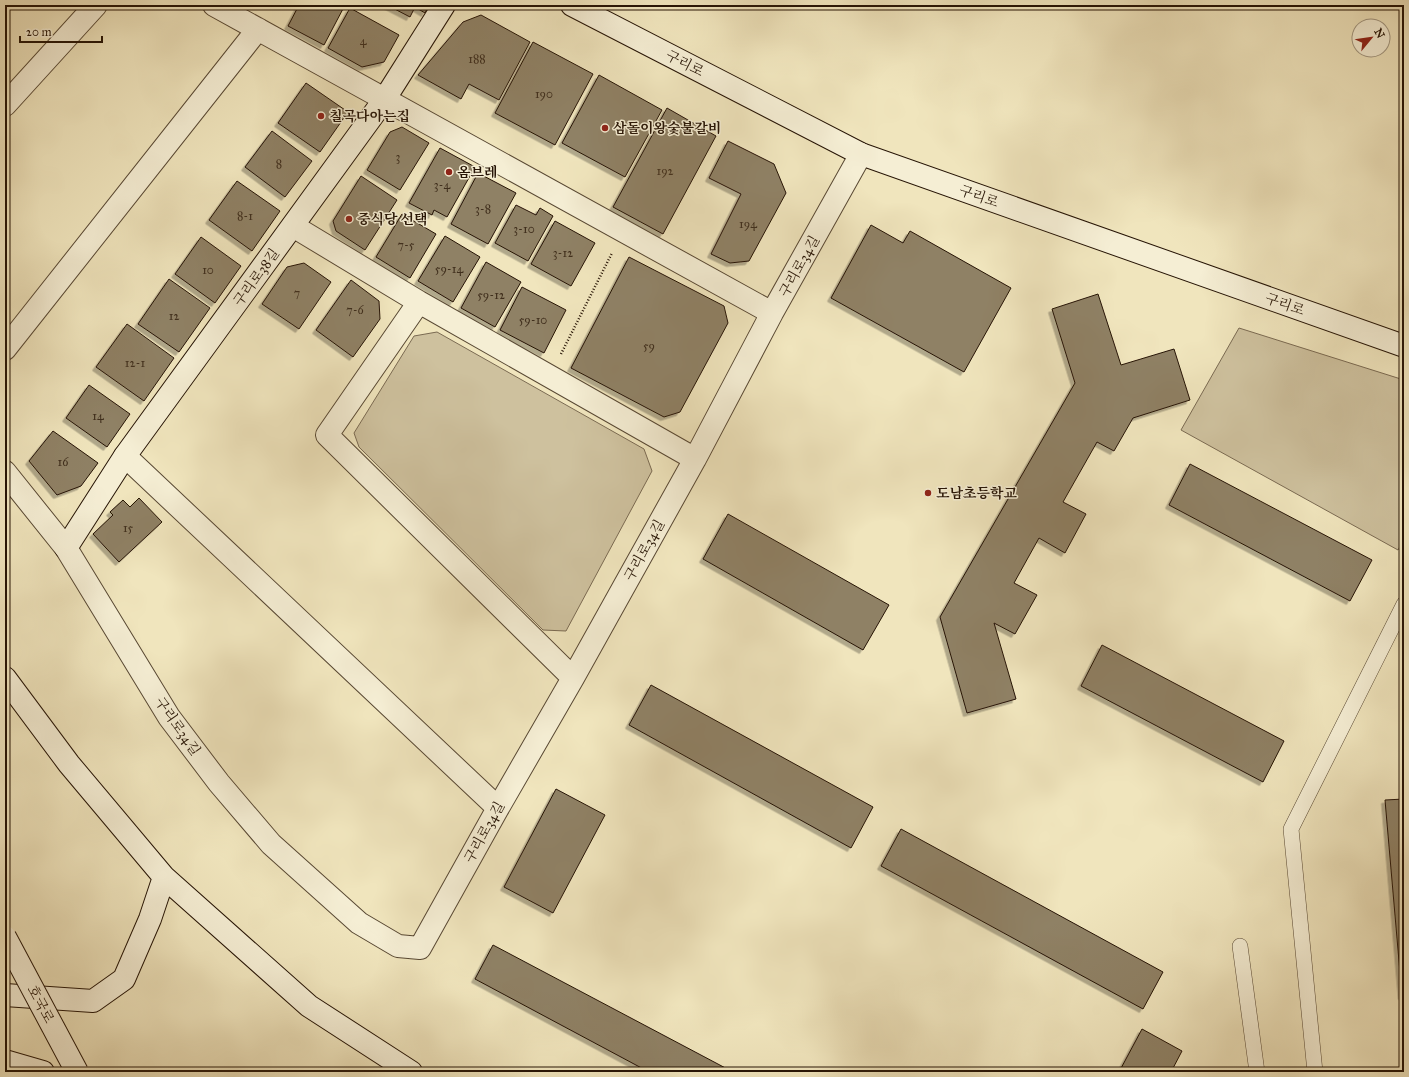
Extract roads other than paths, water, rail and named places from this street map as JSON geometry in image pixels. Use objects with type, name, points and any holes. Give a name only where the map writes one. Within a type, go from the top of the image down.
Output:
[{"type":"street","points":[[5,105],[96,5]]},
{"type":"street","points":[[214,5],[772,313]]},
{"type":"street","name":"구리로38길","points":[[66,548],[125,456],[384,100],[444,5]]},
{"type":"street","name":"구리로","points":[[572,5],[861,154],[1404,346]]},
{"type":"street","points":[[5,349],[258,30]]},
{"type":"street","name":"구리로34길","points":[[5,472],[66,548],[169,717],[219,783],[271,844],[359,923],[398,946],[420,948],[695,459],[772,313],[861,154]]},
{"type":"street","points":[[293,226],[419,302],[695,459]]},
{"type":"street","points":[[419,302],[327,435],[573,678]]},
{"type":"street","points":[[125,456],[498,808]]},
{"type":"street","points":[[5,678],[69,764],[164,877],[309,1006],[411,1072]]},
{"type":"street","points":[[5,995],[93,1001],[124,978],[150,919],[164,877]]},
{"type":"street","name":"호국로","points":[[5,937],[77,1072]]},
{"type":"street","points":[[5,1061],[43,1072]]},
{"type":"lane","points":[[1315,1072],[1291,829],[1404,604]]},
{"type":"lane","points":[[1240,946],[1257,1072]]},
{"type":"place","name":"칠곡다아는집","points":[[321,116]]},
{"type":"place","name":"삼돌이왕숯불갈비","points":[[605,128]]},
{"type":"place","name":"옴브레","points":[[449,172]]},
{"type":"place","name":"중식당 선택","points":[[349,219]]},
{"type":"place","name":"도남초등학교","points":[[928,493]]}]
